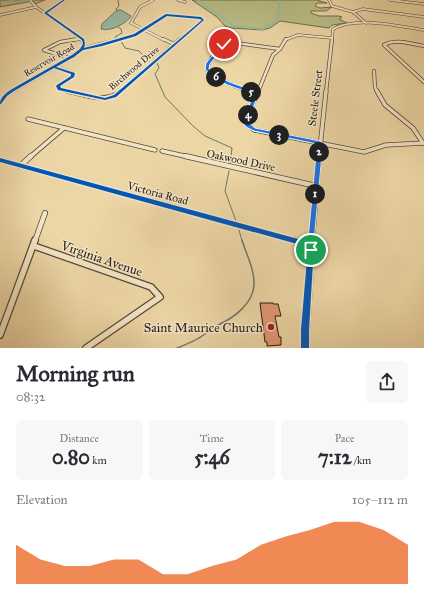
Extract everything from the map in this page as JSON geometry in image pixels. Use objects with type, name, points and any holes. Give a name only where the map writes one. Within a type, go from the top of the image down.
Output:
[{"type":"street","name":"Reservoir Road","points":[[0,103],[6,95],[13,90],[82,49],[84,43],[36,7],[30,0]]},
{"type":"street","points":[[45,13],[64,0]]},
{"type":"street","points":[[152,0],[140,7],[132,21],[132,25],[174,44]]},
{"type":"street","points":[[178,0],[185,2]]},
{"type":"street","points":[[329,0],[332,6],[354,12],[366,23]]},
{"type":"street","points":[[390,0],[424,4]]},
{"type":"street","points":[[0,15],[36,7]]},
{"type":"street","points":[[354,12],[363,9],[424,17]]},
{"type":"street","name":"Birchwood Drive","points":[[54,67],[72,73],[73,76],[58,86],[59,89],[105,99],[115,96],[202,20],[201,18],[167,15],[144,31]]},
{"type":"street","points":[[424,30],[366,23],[343,25],[334,28],[332,38],[294,35],[286,39],[280,49],[273,55],[245,122],[250,128],[364,152],[386,145],[424,143]]},
{"type":"street","points":[[82,49],[101,45],[144,31]]},
{"type":"street","name":"Steele Street","points":[[305,348],[305,330],[316,186],[332,38]]},
{"type":"street","points":[[69,58],[44,50],[60,42],[82,40]]},
{"type":"street","points":[[257,93],[223,82],[212,75],[207,69],[208,64],[224,44],[229,42],[280,49]]},
{"type":"street","points":[[424,46],[398,42],[387,43],[384,45],[424,82]]},
{"type":"street","points":[[374,71],[376,87],[380,98],[413,128],[424,143]]},
{"type":"street","points":[[28,119],[155,150]]},
{"type":"street","points":[[20,166],[64,128]]},
{"type":"street","name":"Oakwood Drive","points":[[162,151],[316,186]]},
{"type":"street","name":"Victoria Road","points":[[0,160],[311,245]]},
{"type":"street","points":[[0,335],[45,213]]},
{"type":"street","name":"Virginia Avenue","points":[[34,246],[151,287],[160,297],[86,348]]},
{"type":"shaded area","points":[[0,0],[45,0],[35,4],[33,1],[0,7]]},
{"type":"shaded area","points":[[192,0],[317,0],[327,3],[317,3],[315,6],[320,8],[332,7],[326,11],[311,11],[311,13],[319,16],[339,16],[342,17],[339,19],[347,23],[332,25],[329,28],[280,21],[270,28],[262,30],[231,28],[225,26],[217,17]]},
{"type":"shaded area","points":[[117,10],[121,10],[131,16],[118,27],[105,30],[101,29],[102,24]]},
{"type":"building","name":"Saint Maurice Church","points":[[260,303],[278,304],[281,316],[275,316],[279,337],[281,337],[281,345],[267,346],[267,342],[265,342]]},
{"type":"waterway","points":[[10,0],[14,2],[32,0]]},
{"type":"waterway","points":[[117,11],[116,9],[119,6],[118,0]]},
{"type":"waterway","points":[[198,0],[234,26],[263,29],[277,20],[280,0]]},
{"type":"waterway","points":[[116,39],[115,37],[122,33],[121,29],[118,27]]},
{"type":"waterway","points":[[121,41],[125,48],[139,51],[149,61]]},
{"type":"waterway","points":[[157,63],[159,68],[155,74],[165,97],[193,126],[205,136],[232,148],[230,164]]},
{"type":"waterway","points":[[229,171],[225,191],[236,221]]},
{"type":"waterway","points":[[239,230],[242,241]]},
{"type":"waterway","points":[[177,348],[197,339],[232,317],[247,303],[253,292],[254,279],[242,240]]},
{"type":"cycle path","points":[[0,103],[6,95],[13,90],[81,50],[84,44],[83,40],[45,13],[64,0]]},
{"type":"cycle path","points":[[54,67],[73,73],[73,76],[58,86],[59,89],[105,99],[115,96],[203,20],[201,18],[167,15],[135,35],[82,49]]},
{"type":"cycle path","points":[[0,160],[311,245],[305,348]]},
{"type":"place","name":"Saint Maurice Church","points":[[271,327]]},
{"type":"route","points":[[224,44],[208,64],[207,69],[212,75],[223,82],[257,93],[245,122],[248,126],[254,130],[320,143],[311,250]]}]
